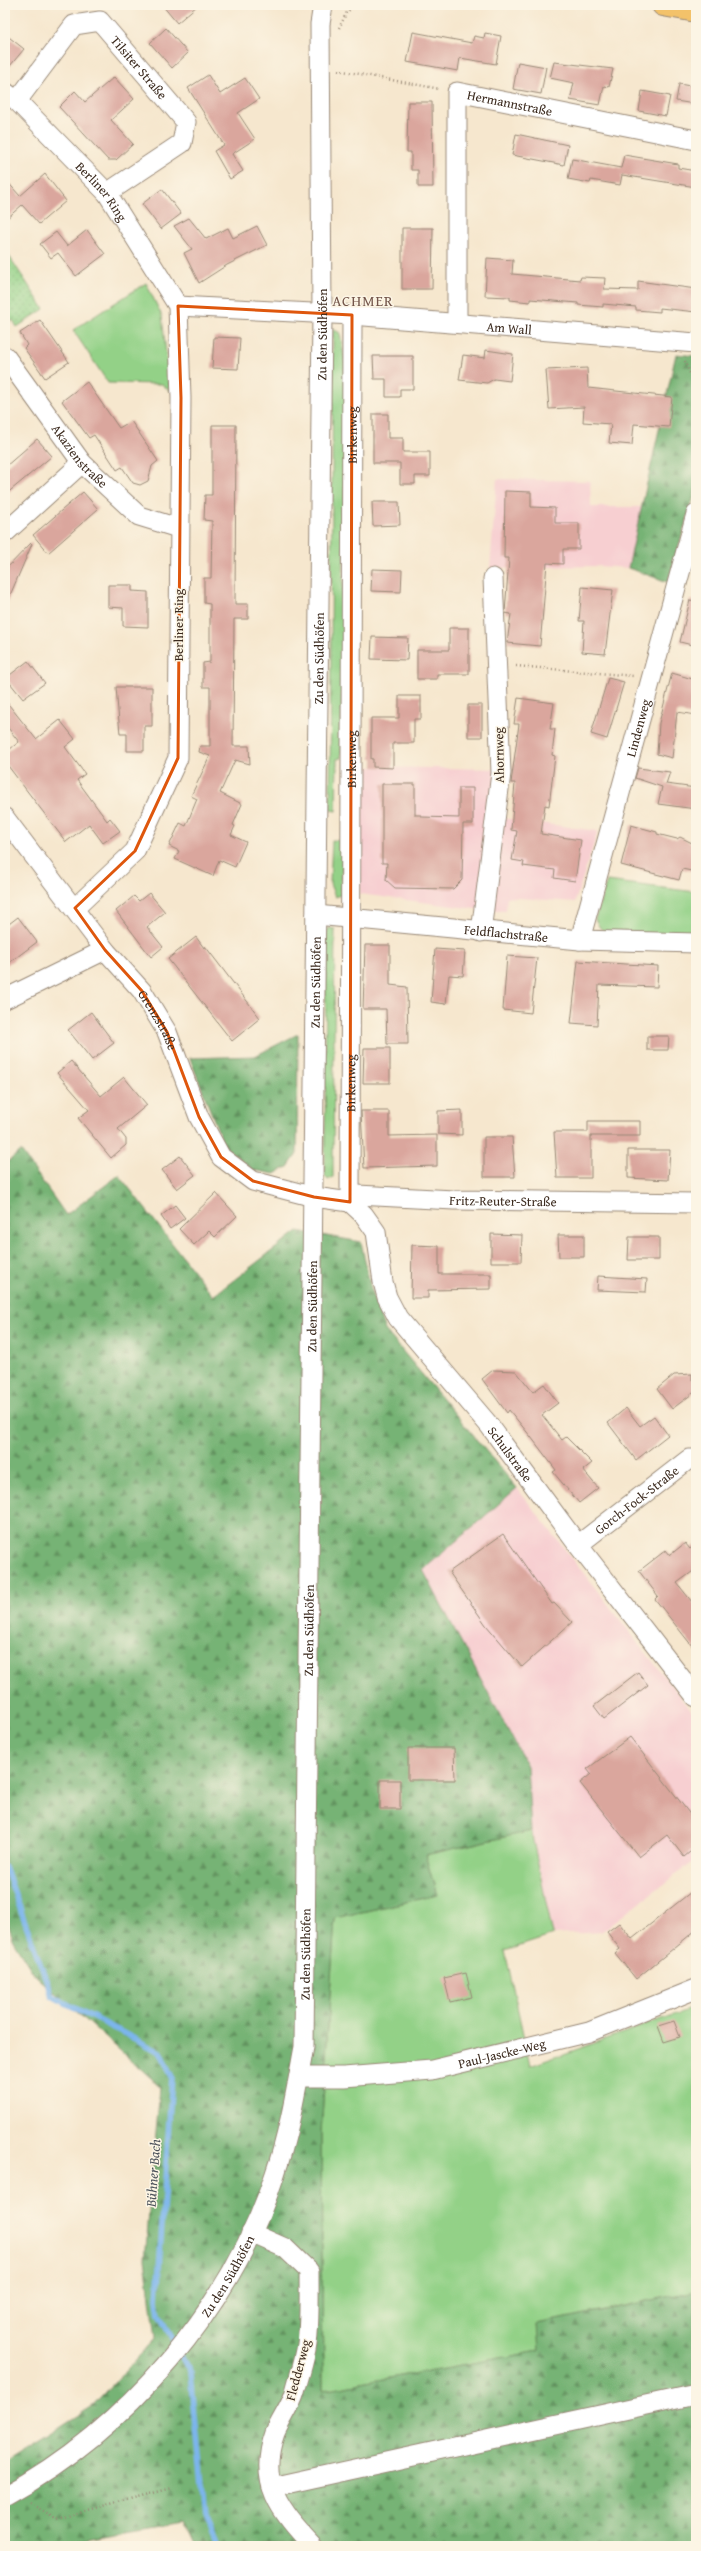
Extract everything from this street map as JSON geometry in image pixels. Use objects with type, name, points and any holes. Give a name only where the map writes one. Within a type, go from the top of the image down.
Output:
[{"type":"main road","points":[[663,5],[696,11]]},
{"type":"street","name":"Zu den Südhöfen","points":[[11,2492],[78,2449],[138,2395],[177,2352],[224,2283],[250,2233],[275,2175],[292,2113],[304,2047],[322,313],[320,24],[323,5]]},
{"type":"street","name":"Tilsiter Straße","points":[[11,97],[74,24],[100,21],[186,122],[182,143],[107,193]]},
{"type":"street","name":"Hermannstraße","points":[[457,323],[457,92],[696,140]]},
{"type":"street","name":"Berliner Ring","points":[[11,97],[107,193],[178,306],[181,398],[178,528],[178,758],[136,851],[75,908]]},
{"type":"street","points":[[178,306],[322,313]]},
{"type":"street","name":"Am Wall","points":[[322,313],[696,342]]},
{"type":"street","name":"Birkenweg","points":[[350,1202],[352,315]]},
{"type":"street","name":"Akazienstraße","points":[[5,356],[82,463],[138,516],[178,528]]},
{"type":"street","points":[[5,533],[82,463]]},
{"type":"street","name":"Lindenweg","points":[[580,940],[696,514]]},
{"type":"street","name":"Ahornweg","points":[[481,932],[501,773],[495,667],[493,578]]},
{"type":"street","name":"Grenzstraße","points":[[5,818],[75,908],[105,950],[142,991],[167,1032],[199,1117],[221,1157],[253,1181],[314,1197]]},
{"type":"street","name":"Feldflachstraße","points":[[316,915],[481,932],[580,940],[696,943]]},
{"type":"street","points":[[5,999],[105,950]]},
{"type":"street","name":"Fritz-Reuter-Straße","points":[[314,1197],[350,1202],[357,1195],[454,1200],[696,1203]]},
{"type":"street","name":"Schulstraße","points":[[350,1202],[364,1215],[376,1232],[383,1282],[387,1297],[398,1318],[489,1425],[578,1545],[696,1697]]},
{"type":"street","name":"Gorch-Fock-Straße","points":[[578,1545],[689,1459],[696,1459]]},
{"type":"street","name":"Paul-Jascke-Weg","points":[[299,2077],[344,2077],[432,2070],[589,2032],[696,1989]]},
{"type":"street","name":"Fledderweg","points":[[250,2233],[285,2248],[309,2271],[307,2345],[294,2394],[276,2432],[267,2458],[269,2478],[272,2487],[292,2523],[313,2546]]},
{"type":"street","points":[[272,2487],[696,2394]]},
{"type":"path","points":[[336,70],[457,92]]},
{"type":"path","points":[[677,340],[696,388]]},
{"type":"path","points":[[495,667],[521,666],[614,672],[651,678]]},
{"type":"path","points":[[11,2492],[30,2505],[56,2518],[172,2488]]},
{"type":"highlighted area","points":[[178,306],[352,315],[350,1202],[314,1197],[253,1181],[221,1157],[199,1117],[167,1032],[142,991],[105,950],[75,908],[135,851],[178,758],[181,398]]},
{"type":"shaded area","points":[[497,479],[590,481],[591,507],[642,507],[628,568],[598,566],[490,568]]},
{"type":"shaded area","points":[[359,767],[508,769],[502,818],[598,831],[575,902],[507,897],[506,911],[475,909],[360,894]]},
{"type":"shaded area","points":[[517,1488],[696,1717],[696,1859],[601,1932],[553,1935],[531,1831],[527,1766],[423,1570]]},
{"type":"green space","points":[[5,250],[44,309],[17,327],[13,320],[5,326]]},
{"type":"green space","points":[[146,283],[162,316],[170,391],[162,384],[108,383],[73,330]]},
{"type":"green space","points":[[333,329],[340,333],[346,367],[341,758],[337,759],[336,811],[330,810]]},
{"type":"green space","points":[[676,354],[696,356],[696,489],[668,582],[628,568]]},
{"type":"green space","points":[[332,840],[343,841],[341,895],[335,897],[330,884]]},
{"type":"green space","points":[[607,881],[696,892],[696,933],[690,936],[609,933],[600,928],[595,919]]},
{"type":"green space","points":[[329,928],[335,929],[333,1177],[328,1180],[325,1176],[326,933]]},
{"type":"green space","points":[[298,1034],[297,1154],[288,1167],[274,1174],[253,1170],[224,1146],[190,1058],[255,1056]]},
{"type":"green space","points":[[21,1151],[66,1215],[119,1175],[213,1296],[298,1231],[361,1242],[372,1294],[385,1330],[517,1488],[423,1570],[527,1766],[531,1831],[425,1855],[437,1895],[335,1918],[321,2133],[323,2390],[539,2351],[537,2324],[696,2291],[696,2546],[195,2546],[184,2523],[52,2546],[5,2546],[5,2461],[93,2406],[155,2339],[145,2259],[160,2086],[34,1974],[15,1944],[5,1916],[5,1164]]},
{"type":"green space","points":[[531,1831],[553,1935],[505,1951],[530,2066],[696,2007],[696,2291],[537,2324],[540,2351],[323,2390],[321,2133],[335,1918],[437,1895],[425,1855]]},
{"type":"building","points":[[162,5],[198,5],[177,23]]},
{"type":"building","points":[[166,28],[188,53],[172,68],[150,43]]},
{"type":"building","points":[[413,32],[472,43],[474,36],[484,38],[485,33],[501,36],[496,64],[460,58],[458,71],[407,62]]},
{"type":"building","points":[[5,34],[24,49],[5,72]]},
{"type":"building","points":[[518,62],[546,67],[541,94],[513,89]]},
{"type":"building","points":[[554,62],[613,69],[609,87],[604,86],[600,105],[570,100],[574,83],[550,78]]},
{"type":"building","points":[[208,75],[220,94],[245,78],[259,99],[238,113],[255,139],[232,154],[243,171],[230,179],[214,151],[224,145],[188,88]]},
{"type":"building","points":[[114,77],[134,99],[111,120],[133,144],[116,160],[108,160],[59,107],[75,91],[85,102]]},
{"type":"building","points":[[679,84],[696,87],[694,104],[676,101]]},
{"type":"building","points":[[642,91],[670,96],[666,116],[639,111]]},
{"type":"building","points":[[408,102],[432,102],[433,187],[418,187],[418,170],[411,170],[411,152],[407,152]]},
{"type":"building","points":[[516,134],[568,145],[564,165],[512,155]]},
{"type":"building","points":[[624,155],[678,164],[678,168],[696,171],[696,187],[622,175],[620,185],[591,180],[590,183],[568,179],[572,159],[621,168]]},
{"type":"building","points":[[45,174],[66,201],[39,224],[22,205],[5,220],[5,179],[20,196]]},
{"type":"building","points":[[162,189],[181,214],[161,229],[142,204]]},
{"type":"building","points":[[189,218],[206,239],[228,228],[233,238],[257,226],[267,245],[227,265],[199,283],[184,253],[192,249],[174,226]]},
{"type":"building","points":[[402,228],[433,228],[432,289],[402,289]]},
{"type":"building","points":[[87,230],[105,254],[76,276],[58,253],[51,258],[40,244],[56,232],[67,246]]},
{"type":"building","points":[[487,258],[513,260],[512,274],[580,280],[581,277],[605,278],[604,289],[638,290],[638,281],[696,289],[696,312],[660,308],[660,312],[636,310],[636,307],[603,304],[603,307],[578,305],[578,303],[530,299],[530,302],[510,300],[510,297],[485,296]]},
{"type":"building","points":[[40,320],[69,362],[45,378],[24,348],[27,345],[20,333]]},
{"type":"building","points":[[214,337],[240,338],[238,369],[212,368]]},
{"type":"building","points":[[486,350],[513,354],[510,381],[494,379],[487,383],[459,380],[463,355],[485,358]]},
{"type":"building","points":[[373,356],[413,356],[413,389],[400,389],[400,397],[386,397],[386,379],[374,379]]},
{"type":"building","points":[[587,368],[588,388],[672,397],[669,427],[634,424],[632,445],[609,443],[611,424],[583,422],[584,407],[549,409],[546,370]]},
{"type":"building","points":[[87,382],[119,428],[131,421],[158,461],[152,466],[148,481],[140,485],[133,483],[122,467],[117,470],[94,435],[89,438],[62,401]]},
{"type":"building","points":[[373,414],[388,414],[388,438],[403,438],[403,452],[430,452],[430,476],[415,476],[415,484],[400,484],[400,463],[373,463]]},
{"type":"building","points":[[212,425],[236,425],[235,604],[248,604],[248,619],[234,619],[233,746],[249,746],[250,764],[235,760],[220,793],[242,804],[233,825],[235,826],[231,835],[246,842],[235,867],[219,860],[213,876],[175,859],[179,851],[169,846],[180,823],[186,826],[197,799],[191,796],[210,756],[199,752],[200,746],[210,746],[210,687],[203,687],[203,663],[210,662],[210,604],[204,603],[204,578],[211,578],[212,521],[204,520],[205,495],[212,495]]},
{"type":"building","points":[[37,439],[52,456],[5,495],[5,467]]},
{"type":"building","points":[[505,491],[531,492],[531,507],[555,508],[555,523],[579,523],[579,549],[563,549],[563,564],[547,563],[540,646],[507,643],[511,614],[505,613],[509,558],[504,558]]},
{"type":"building","points":[[83,492],[98,509],[48,553],[33,535]]},
{"type":"building","points":[[372,502],[399,502],[400,525],[373,526]]},
{"type":"building","points":[[31,543],[32,544],[5,607],[5,570]]},
{"type":"building","points":[[372,569],[402,570],[401,592],[371,591]]},
{"type":"building","points":[[108,585],[132,585],[132,591],[148,592],[148,627],[123,626],[123,608],[108,607]]},
{"type":"building","points":[[582,587],[613,590],[605,654],[582,652],[584,621],[579,621]]},
{"type":"building","points":[[690,600],[696,601],[696,646],[680,642]]},
{"type":"building","points":[[449,628],[469,628],[469,674],[437,674],[437,679],[417,679],[417,650],[449,650]]},
{"type":"building","points":[[372,637],[408,638],[407,660],[371,659]]},
{"type":"building","points":[[28,661],[45,683],[23,699],[6,678]]},
{"type":"building","points":[[672,673],[696,680],[696,715],[677,712],[672,758],[657,754],[659,723]]},
{"type":"building","points":[[608,678],[624,682],[607,739],[591,734]]},
{"type":"building","points":[[116,687],[152,687],[152,726],[144,726],[144,751],[127,751],[127,734],[120,734]]},
{"type":"building","points":[[399,696],[421,696],[421,719],[414,719],[414,743],[393,743],[393,768],[373,767],[373,759],[371,759],[371,718],[399,718]]},
{"type":"building","points":[[518,698],[554,703],[550,729],[555,729],[552,755],[555,756],[549,806],[545,805],[541,834],[581,840],[575,881],[554,878],[555,870],[523,866],[524,862],[512,860],[517,831],[511,830],[515,783],[511,783],[519,724],[514,724]]},
{"type":"building","points":[[5,700],[36,739],[60,720],[75,739],[65,747],[85,774],[77,780],[107,821],[110,818],[120,831],[103,843],[89,824],[66,842],[5,762],[5,753],[19,742],[5,724]]},
{"type":"building","points":[[468,705],[482,705],[482,737],[468,737]]},
{"type":"building","points":[[638,768],[670,772],[666,784],[696,788],[696,809],[658,804],[662,787],[635,778]]},
{"type":"building","points":[[382,784],[415,784],[415,815],[421,815],[421,817],[459,818],[459,788],[473,788],[473,824],[463,824],[462,880],[453,889],[395,888],[386,880],[387,863],[382,863]]},
{"type":"building","points":[[631,825],[677,839],[680,837],[696,845],[696,872],[682,869],[679,880],[621,865]]},
{"type":"building","points":[[149,893],[165,912],[147,927],[163,947],[151,957],[116,911],[134,896],[139,901]]},
{"type":"building","points":[[18,917],[37,942],[5,966],[5,927]]},
{"type":"building","points":[[196,937],[204,948],[205,946],[260,1018],[232,1041],[168,959]]},
{"type":"building","points":[[365,945],[390,945],[390,985],[407,987],[408,1044],[387,1044],[386,1009],[363,1009]]},
{"type":"building","points":[[435,949],[465,951],[463,976],[449,975],[446,1004],[431,1002]]},
{"type":"building","points":[[507,956],[537,958],[531,1013],[503,1010]]},
{"type":"building","points":[[578,961],[658,966],[657,987],[599,985],[597,1025],[571,1023]]},
{"type":"building","points":[[91,1012],[114,1043],[92,1060],[68,1030]]},
{"type":"building","points":[[647,1036],[669,1036],[668,1050],[647,1050]]},
{"type":"building","points":[[364,1048],[390,1048],[390,1083],[363,1083]]},
{"type":"building","points":[[71,1061],[101,1096],[124,1077],[147,1105],[118,1129],[126,1139],[126,1145],[111,1158],[78,1118],[89,1110],[57,1073]]},
{"type":"building","points":[[462,1110],[462,1135],[438,1134],[438,1111]]},
{"type":"building","points":[[361,1111],[389,1111],[389,1136],[437,1135],[437,1166],[364,1168]]},
{"type":"building","points":[[588,1121],[640,1121],[640,1136],[591,1136],[591,1178],[557,1178],[554,1132],[588,1132]]},
{"type":"building","points":[[484,1137],[512,1137],[515,1177],[484,1177]]},
{"type":"building","points":[[628,1150],[670,1150],[668,1180],[628,1178]]},
{"type":"building","points":[[180,1156],[195,1175],[177,1189],[162,1170]]},
{"type":"building","points":[[216,1193],[237,1216],[215,1237],[209,1231],[194,1245],[179,1229]]},
{"type":"building","points":[[175,1205],[185,1218],[170,1229],[161,1216]]},
{"type":"building","points":[[491,1234],[522,1235],[521,1262],[491,1262]]},
{"type":"building","points":[[558,1235],[584,1235],[584,1257],[559,1257]]},
{"type":"building","points":[[629,1237],[659,1237],[659,1260],[628,1260]]},
{"type":"building","points":[[412,1245],[439,1246],[439,1274],[491,1274],[491,1289],[428,1290],[428,1298],[411,1298]]},
{"type":"building","points":[[598,1276],[647,1279],[646,1292],[597,1290]]},
{"type":"building","points":[[493,1370],[516,1371],[533,1392],[544,1384],[558,1403],[542,1415],[562,1440],[566,1437],[592,1463],[583,1470],[598,1488],[579,1503],[553,1472],[556,1470],[531,1437],[509,1410],[507,1413],[482,1379]]},
{"type":"building","points":[[692,1374],[692,1380],[696,1380],[696,1391],[672,1409],[657,1389],[674,1375]]},
{"type":"building","points":[[626,1408],[640,1426],[654,1416],[668,1435],[636,1460],[608,1423]]},
{"type":"building","points":[[503,1534],[552,1604],[554,1603],[572,1622],[522,1667],[486,1625],[449,1572]]},
{"type":"building","points":[[685,1543],[690,1549],[696,1544],[696,1569],[677,1583],[696,1607],[696,1651],[655,1599],[658,1596],[639,1571],[666,1550],[670,1555]]},
{"type":"building","points":[[638,1672],[648,1685],[604,1719],[594,1706]]},
{"type":"building","points":[[630,1737],[696,1822],[696,1847],[684,1857],[667,1835],[639,1857],[580,1783],[591,1774],[587,1769]]},
{"type":"building","points":[[408,1748],[454,1748],[455,1780],[408,1780]]},
{"type":"building","points":[[380,1780],[400,1780],[400,1809],[380,1809]]},
{"type":"building","points":[[696,1888],[696,1930],[636,1979],[615,1953],[620,1949],[607,1932],[619,1923],[632,1939]]},
{"type":"building","points":[[466,1973],[472,1997],[450,2002],[444,1978]]},
{"type":"building","points":[[674,2021],[680,2037],[664,2042],[658,2026]]},
{"type":"waterway","name":"Bühner Bach","points":[[5,1867],[52,1996],[160,2052],[172,2077],[157,2299],[159,2315],[191,2373],[205,2519],[217,2546]]},
{"type":"district","name":"ACHMER","points":[[363,300]]}]
